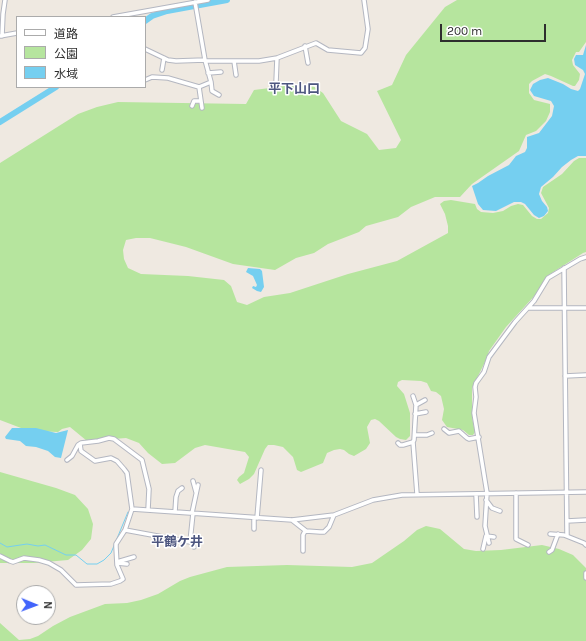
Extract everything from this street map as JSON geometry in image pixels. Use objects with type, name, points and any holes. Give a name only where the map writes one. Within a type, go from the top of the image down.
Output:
[{"type":"street","points":[[5,0],[2,4],[1,36],[16,33]]},
{"type":"street","points":[[180,0],[181,5]]},
{"type":"street","points":[[119,16],[181,5],[196,5],[208,0]]},
{"type":"street","points":[[146,49],[164,58],[176,61],[259,61],[277,58],[316,43],[328,50],[359,53],[363,52],[365,48],[368,29],[364,0]]},
{"type":"street","points":[[196,5],[212,91],[219,95]]},
{"type":"street","points":[[305,46],[308,62]]},
{"type":"street","points":[[162,70],[164,58]]},
{"type":"street","points":[[276,82],[277,58]]},
{"type":"street","points":[[234,61],[236,75]]},
{"type":"street","points":[[208,73],[221,72]]},
{"type":"street","points":[[146,80],[152,77],[168,78],[199,87],[211,82]]},
{"type":"street","points":[[199,87],[202,108]]},
{"type":"street","points":[[192,106],[194,101],[201,101]]},
{"type":"street","points":[[489,543],[486,536],[485,526],[487,493],[474,413],[476,383],[484,372],[489,357],[537,297],[548,278],[586,257]]},
{"type":"street","points":[[564,268],[567,536]]},
{"type":"street","points":[[528,308],[586,308]]},
{"type":"street","points":[[565,376],[586,375]]},
{"type":"street","points":[[414,396],[416,405],[415,435],[413,442],[418,494]]},
{"type":"street","points":[[416,405],[425,400]]},
{"type":"street","points":[[415,414],[426,412]]},
{"type":"street","points":[[444,429],[449,433],[459,431],[469,439],[478,437]]},
{"type":"street","points":[[415,435],[427,435],[432,433]]},
{"type":"street","points":[[67,460],[72,456],[80,444],[85,442],[113,439],[142,460],[149,488],[148,510]]},
{"type":"street","points":[[398,443],[403,445],[413,442]]},
{"type":"street","points":[[0,556],[13,562],[24,558],[49,563],[61,570],[76,585],[111,584],[123,579],[117,562],[116,544],[125,530],[132,509],[127,473],[117,461],[111,458],[95,461],[81,452],[80,444]]},
{"type":"street","points":[[254,528],[261,470]]},
{"type":"street","points":[[193,481],[197,493]]},
{"type":"street","points":[[194,547],[191,541],[193,513],[198,485]]},
{"type":"street","points":[[174,512],[178,491],[182,488]]},
{"type":"street","points":[[132,509],[292,520],[334,515],[373,500],[386,497],[418,494],[586,492]]},
{"type":"street","points":[[516,493],[516,540],[528,545]]},
{"type":"street","points":[[476,494],[476,517]]},
{"type":"street","points":[[486,500],[492,508],[500,511]]},
{"type":"street","points":[[292,520],[305,531],[316,533],[324,532],[334,515]]},
{"type":"street","points":[[567,520],[586,520]]},
{"type":"street","points":[[125,530],[191,541]]},
{"type":"street","points":[[303,551],[303,535],[305,531]]},
{"type":"street","points":[[550,534],[567,536],[586,545]]},
{"type":"street","points":[[549,552],[552,550],[558,534]]},
{"type":"street","points":[[486,536],[494,537]]},
{"type":"street","points":[[483,549],[486,536]]},
{"type":"street","points":[[117,562],[134,557]]},
{"type":"street","points":[[117,562],[127,564]]},
{"type":"street","points":[[586,573],[586,578]]},
{"type":"green space","points":[[457,0],[586,0],[586,42],[579,52],[576,52],[572,60],[573,65],[580,74],[579,80],[575,86],[573,86],[545,74],[532,81],[529,84],[529,93],[534,100],[550,104],[550,112],[546,121],[536,131],[526,135],[519,151],[472,184],[460,197],[435,197],[411,207],[398,217],[366,226],[359,232],[328,244],[314,253],[296,258],[275,270],[233,264],[186,247],[150,238],[126,240],[123,250],[124,259],[128,268],[141,274],[188,276],[224,280],[231,286],[237,302],[247,305],[264,297],[290,293],[348,274],[397,261],[448,233],[445,214],[440,204],[444,201],[451,200],[475,204],[477,209],[481,212],[493,213],[503,211],[518,204],[523,205],[532,216],[537,219],[541,219],[548,213],[549,208],[541,193],[543,187],[562,174],[574,161],[579,158],[586,158],[586,252],[547,276],[537,293],[506,327],[489,351],[472,388],[472,417],[475,432],[473,435],[469,435],[463,430],[447,427],[442,420],[444,409],[441,396],[436,392],[431,391],[427,383],[421,381],[402,380],[398,382],[397,386],[404,394],[410,413],[410,436],[406,440],[396,437],[379,421],[375,419],[371,420],[367,427],[370,443],[366,449],[354,456],[344,450],[334,450],[327,453],[323,463],[301,472],[297,470],[293,457],[283,447],[268,445],[254,474],[240,484],[237,480],[244,473],[249,457],[245,452],[205,445],[195,448],[175,463],[162,464],[148,453],[139,443],[126,438],[87,441],[70,427],[62,429],[58,432],[35,431],[21,428],[0,420],[0,163],[78,114],[97,107],[118,102],[246,104],[254,90],[285,86],[313,86],[323,93],[341,121],[367,134],[379,150],[396,148],[401,140],[377,91],[392,85],[406,55],[445,7]]},
{"type":"green space","points":[[0,472],[75,495],[88,509],[93,524],[91,539],[82,550],[68,560],[34,563],[0,563]]},
{"type":"green space","points":[[426,526],[440,529],[464,549],[476,551],[501,550],[542,545],[559,549],[573,555],[586,568],[586,641],[0,641],[0,623],[19,640],[30,639],[38,636],[70,617],[105,604],[127,603],[141,600],[158,594],[190,577],[227,567],[287,565],[352,567],[372,563],[417,530]]},
{"type":"water","points":[[586,45],[586,156],[578,156],[571,160],[541,187],[539,194],[548,211],[544,216],[539,218],[534,215],[525,204],[521,202],[514,202],[496,211],[483,210],[478,204],[472,186],[509,165],[516,156],[525,152],[527,148],[527,137],[539,133],[552,116],[554,106],[551,101],[534,96],[530,90],[533,84],[548,78],[578,91],[585,74],[583,70],[575,65],[574,59],[576,55],[583,55]]},
{"type":"water","points":[[248,268],[260,269],[262,271],[264,287],[261,292],[252,288],[253,286],[256,287],[257,285],[253,276],[246,272]]},
{"type":"water","points":[[12,428],[36,428],[56,433],[68,430],[61,458],[55,457],[48,451],[36,447],[26,446],[20,441],[6,439],[5,437]]},
{"type":"waterway","points":[[146,20],[152,16],[167,11],[227,0]]},
{"type":"waterway","points":[[0,122],[54,88]]},
{"type":"waterway","points":[[0,543],[7,547],[27,544],[38,546],[45,545],[66,555],[76,555],[87,564],[97,564],[111,553],[128,512]]},
{"type":"district","name":"平下山口","points":[[294,89]]},
{"type":"district","name":"平鶴ケ井","points":[[177,542]]}]
